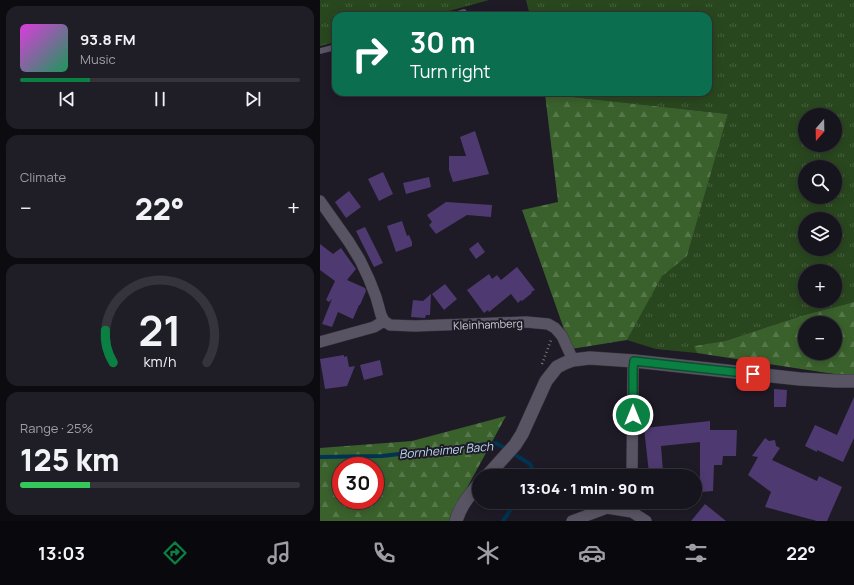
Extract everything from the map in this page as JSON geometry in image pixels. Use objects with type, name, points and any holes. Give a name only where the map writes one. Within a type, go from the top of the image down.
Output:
[{"type":"street","points":[[320,201],[360,260],[369,279],[384,321],[374,326],[320,342]]},
{"type":"street","name":"Kleinhamberg","points":[[384,321],[390,325],[415,326],[526,322],[548,324],[555,328]]},
{"type":"street","points":[[555,328],[562,336],[573,360]]},
{"type":"street","points":[[494,469],[522,434],[546,381],[557,368],[573,360],[590,358],[634,361],[800,379],[854,381]]},
{"type":"street","points":[[632,469],[634,361]]},
{"type":"street","points":[[456,521],[465,501],[472,492]]},
{"type":"street","points":[[572,521],[607,508],[632,512],[646,521]]},
{"type":"lane","points":[[320,51],[332,48]]},
{"type":"path","points":[[540,369],[555,328]]},
{"type":"green space","points":[[320,0],[489,0],[446,12],[332,12],[332,43],[320,46]]},
{"type":"green space","points":[[526,0],[854,0],[854,302],[842,305],[842,264],[798,264],[798,308],[831,308],[798,316],[725,341],[695,346],[697,353],[656,349],[627,340],[662,275],[687,256],[728,114],[563,96],[712,96],[712,12],[529,12]]},
{"type":"green space","points":[[545,96],[563,96],[728,114],[687,256],[662,276],[627,340],[571,349],[522,210],[558,202]]},
{"type":"green space","points":[[854,302],[854,377],[697,353],[694,346],[725,341],[798,317],[798,360],[842,360],[842,316],[801,316],[831,308],[842,308],[842,305]]},
{"type":"green space","points":[[506,416],[477,469],[472,469],[472,479],[449,521],[320,521],[320,448],[412,441]]},
{"type":"building","points":[[475,131],[489,174],[453,182],[449,170],[449,156],[466,156],[460,137]]},
{"type":"building","points":[[383,172],[393,194],[379,201],[368,179]]},
{"type":"building","points":[[429,177],[431,187],[406,194],[403,183]]},
{"type":"building","points":[[349,191],[361,207],[346,218],[335,202]]},
{"type":"building","points":[[446,202],[492,205],[491,217],[467,215],[436,234],[429,225],[432,222],[427,215]]},
{"type":"building","points":[[402,221],[407,236],[409,235],[412,242],[412,246],[396,252],[387,226]]},
{"type":"building","points":[[365,227],[383,263],[374,267],[356,231]]},
{"type":"building","points":[[478,242],[485,252],[476,259],[469,249]]},
{"type":"building","points":[[320,244],[333,254],[341,248],[356,269],[347,280],[365,288],[366,291],[353,319],[338,312],[332,327],[322,324],[332,299],[329,302],[326,300],[335,281],[320,270]]},
{"type":"building","points":[[517,267],[535,290],[518,303],[511,294],[489,312],[488,310],[484,313],[467,290],[489,274],[492,279],[497,275],[501,280]]},
{"type":"building","points":[[445,284],[457,299],[444,310],[432,294]]},
{"type":"building","points":[[431,294],[430,315],[426,315],[425,318],[411,317],[413,300],[423,301]]},
{"type":"building","points":[[344,355],[344,357],[347,356],[349,367],[355,366],[347,386],[325,389],[320,359]]},
{"type":"building","points":[[380,360],[383,375],[364,380],[360,365]]},
{"type":"building","points":[[774,389],[787,390],[786,407],[774,407]]},
{"type":"building","points":[[854,397],[854,438],[843,462],[805,446],[815,425],[837,435]]},
{"type":"building","points":[[710,421],[710,430],[737,430],[736,456],[723,456],[722,465],[714,465],[713,491],[702,492],[700,442],[661,446],[663,469],[649,469],[644,428]]},
{"type":"building","points":[[765,438],[769,441],[775,440],[776,446],[780,448],[772,460],[817,481],[819,476],[842,487],[827,521],[817,521],[765,507],[771,492],[748,475],[758,457],[752,456]]},
{"type":"building","points":[[705,504],[726,521],[691,521]]},
{"type":"waterway","name":"Bornheimer Bach","points":[[320,457],[382,456],[496,443],[530,464],[532,469]]},
{"type":"waterway","points":[[503,521],[511,509]]},
{"type":"route","points":[[633,415],[634,361],[753,374]]}]
